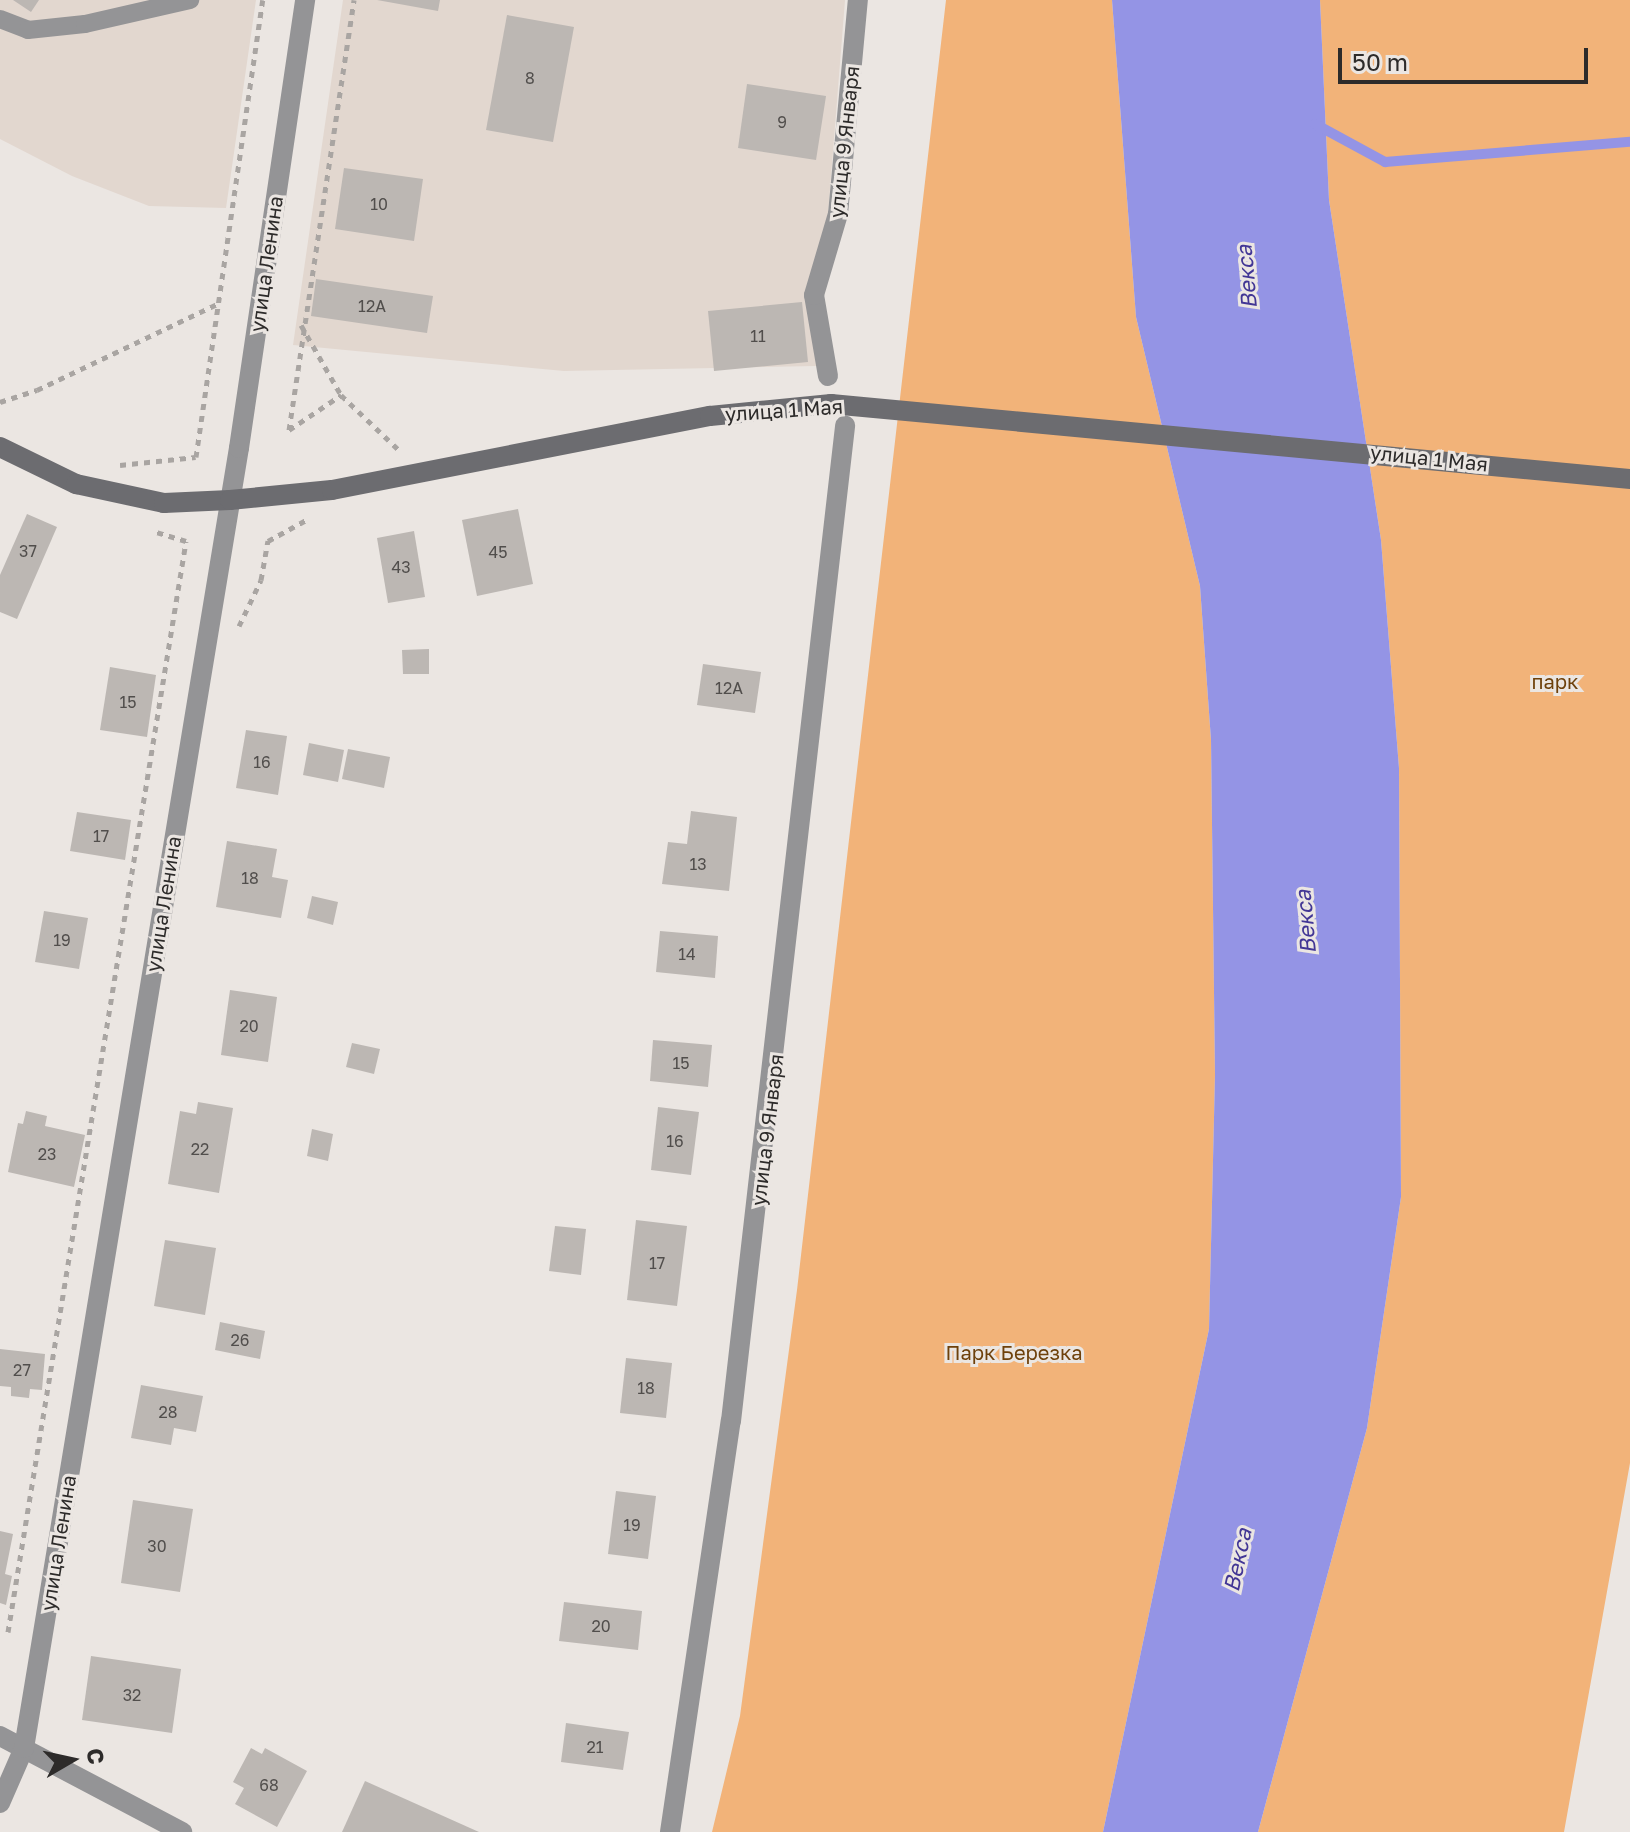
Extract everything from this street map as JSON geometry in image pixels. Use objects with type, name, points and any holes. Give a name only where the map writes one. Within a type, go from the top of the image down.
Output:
[{"type":"main road","name":"улица 1 Мая","points":[[0,447],[76,484],[164,503],[230,500],[332,490],[740,413],[831,404],[1014,418],[1630,479]]},
{"type":"street","name":"улица Ленина","points":[[0,1803],[24,1748],[230,500],[305,0]]},
{"type":"street","name":"улица 9 Января","points":[[828,376],[814,295],[838,214],[858,0]]},
{"type":"street","name":"улица 9 Января","points":[[670,1832],[735,1390],[845,426]]},
{"type":"street","points":[[0,1736],[182,1832]]},
{"type":"lane","points":[[0,19],[28,30],[85,24],[148,4],[190,0]]},
{"type":"path","points":[[118,465],[196,457],[263,0]]},
{"type":"path","points":[[301,325],[341,395],[289,430],[301,325],[354,0]]},
{"type":"path","points":[[0,402],[37,390],[218,303]]},
{"type":"path","points":[[235,635],[261,580],[268,541],[312,517]]},
{"type":"path","points":[[8,1632],[186,541]]},
{"type":"shaded area","points":[[0,0],[256,0],[226,208],[149,206],[72,176],[0,139]]},
{"type":"shaded area","points":[[343,0],[845,0],[816,366],[564,371],[293,345]]},
{"type":"green space","name":"Парк Березка","points":[[946,0],[1112,0],[1136,317],[1200,586],[1211,740],[1215,1075],[1209,1329],[1103,1832],[712,1832],[740,1716],[797,1290]]},
{"type":"green space","name":"парк","points":[[1320,0],[1630,0],[1630,1463],[1564,1832],[1258,1832],[1367,1428],[1401,1197],[1399,768],[1381,540],[1329,200]]},
{"type":"water","name":"Векса","points":[[1112,0],[1320,0],[1329,200],[1381,540],[1399,768],[1401,1197],[1367,1428],[1258,1832],[1103,1832],[1209,1329],[1215,1075],[1211,740],[1200,586],[1136,317]]},
{"type":"building","points":[[13,0],[39,0],[31,12]]},
{"type":"building","points":[[377,0],[440,0],[438,11]]},
{"type":"building","points":[[507,15],[574,27],[553,142],[486,130]]},
{"type":"building","points":[[747,84],[826,96],[816,160],[738,148]]},
{"type":"building","points":[[344,168],[423,179],[414,241],[335,229]]},
{"type":"building","points":[[316,279],[433,296],[427,333],[311,316]]},
{"type":"building","points":[[802,302],[808,362],[714,371],[708,311]]},
{"type":"building","points":[[518,509],[533,584],[477,596],[462,520]]},
{"type":"building","points":[[27,514],[57,527],[17,619],[0,612],[0,575]]},
{"type":"building","points":[[414,531],[425,597],[388,603],[377,538]]},
{"type":"building","points":[[429,649],[429,674],[403,674],[402,650]]},
{"type":"building","points":[[703,664],[761,672],[755,713],[697,705]]},
{"type":"building","points":[[110,667],[156,675],[147,737],[100,730]]},
{"type":"building","points":[[246,730],[287,736],[278,795],[236,788]]},
{"type":"building","points":[[309,743],[344,750],[338,782],[303,775]]},
{"type":"building","points":[[348,749],[390,757],[384,788],[342,779]]},
{"type":"building","points":[[691,811],[737,817],[729,891],[662,884],[668,842],[687,844]]},
{"type":"building","points":[[77,812],[131,820],[125,860],[70,851]]},
{"type":"building","points":[[227,841],[277,849],[272,877],[288,880],[281,918],[216,907]]},
{"type":"building","points":[[312,896],[338,902],[333,925],[307,918]]},
{"type":"building","points":[[44,911],[88,918],[79,969],[35,962]]},
{"type":"building","points":[[660,931],[718,936],[715,978],[656,972]]},
{"type":"building","points":[[230,990],[277,997],[268,1062],[221,1055]]},
{"type":"building","points":[[653,1040],[712,1045],[708,1087],[650,1081]]},
{"type":"building","points":[[352,1043],[380,1049],[374,1074],[346,1067]]},
{"type":"building","points":[[198,1102],[233,1108],[219,1193],[168,1184],[180,1111],[196,1114]]},
{"type":"building","points":[[658,1107],[699,1112],[691,1175],[651,1170]]},
{"type":"building","points":[[26,1111],[47,1116],[45,1126],[85,1135],[74,1187],[8,1172],[18,1123],[23,1124]]},
{"type":"building","points":[[312,1129],[333,1134],[328,1161],[307,1156]]},
{"type":"building","points":[[636,1220],[687,1226],[677,1306],[627,1300]]},
{"type":"building","points":[[555,1226],[586,1229],[581,1275],[549,1271]]},
{"type":"building","points":[[165,1240],[216,1248],[205,1315],[154,1306]]},
{"type":"building","points":[[220,1322],[265,1331],[260,1359],[215,1350]]},
{"type":"building","points":[[0,1349],[45,1354],[42,1390],[30,1389],[29,1398],[11,1396],[11,1387],[0,1386]]},
{"type":"building","points":[[626,1358],[672,1363],[666,1418],[620,1413]]},
{"type":"building","points":[[141,1385],[203,1396],[196,1432],[174,1428],[171,1445],[131,1438]]},
{"type":"building","points":[[616,1491],[656,1496],[648,1559],[608,1554]]},
{"type":"building","points":[[133,1500],[193,1509],[180,1592],[121,1583]]},
{"type":"building","points":[[0,1531],[13,1534],[5,1574],[12,1576],[6,1605],[0,1603]]},
{"type":"building","points":[[564,1602],[642,1611],[638,1650],[559,1641]]},
{"type":"building","points":[[91,1656],[181,1669],[172,1733],[82,1720]]},
{"type":"building","points":[[566,1723],[629,1732],[623,1770],[561,1762]]},
{"type":"building","points":[[251,1748],[262,1754],[265,1748],[307,1771],[277,1827],[235,1804],[244,1788],[233,1782]]},
{"type":"building","points":[[365,1781],[479,1832],[342,1832]]},
{"type":"waterway","points":[[1315,124],[1385,162],[1630,142]]}]
